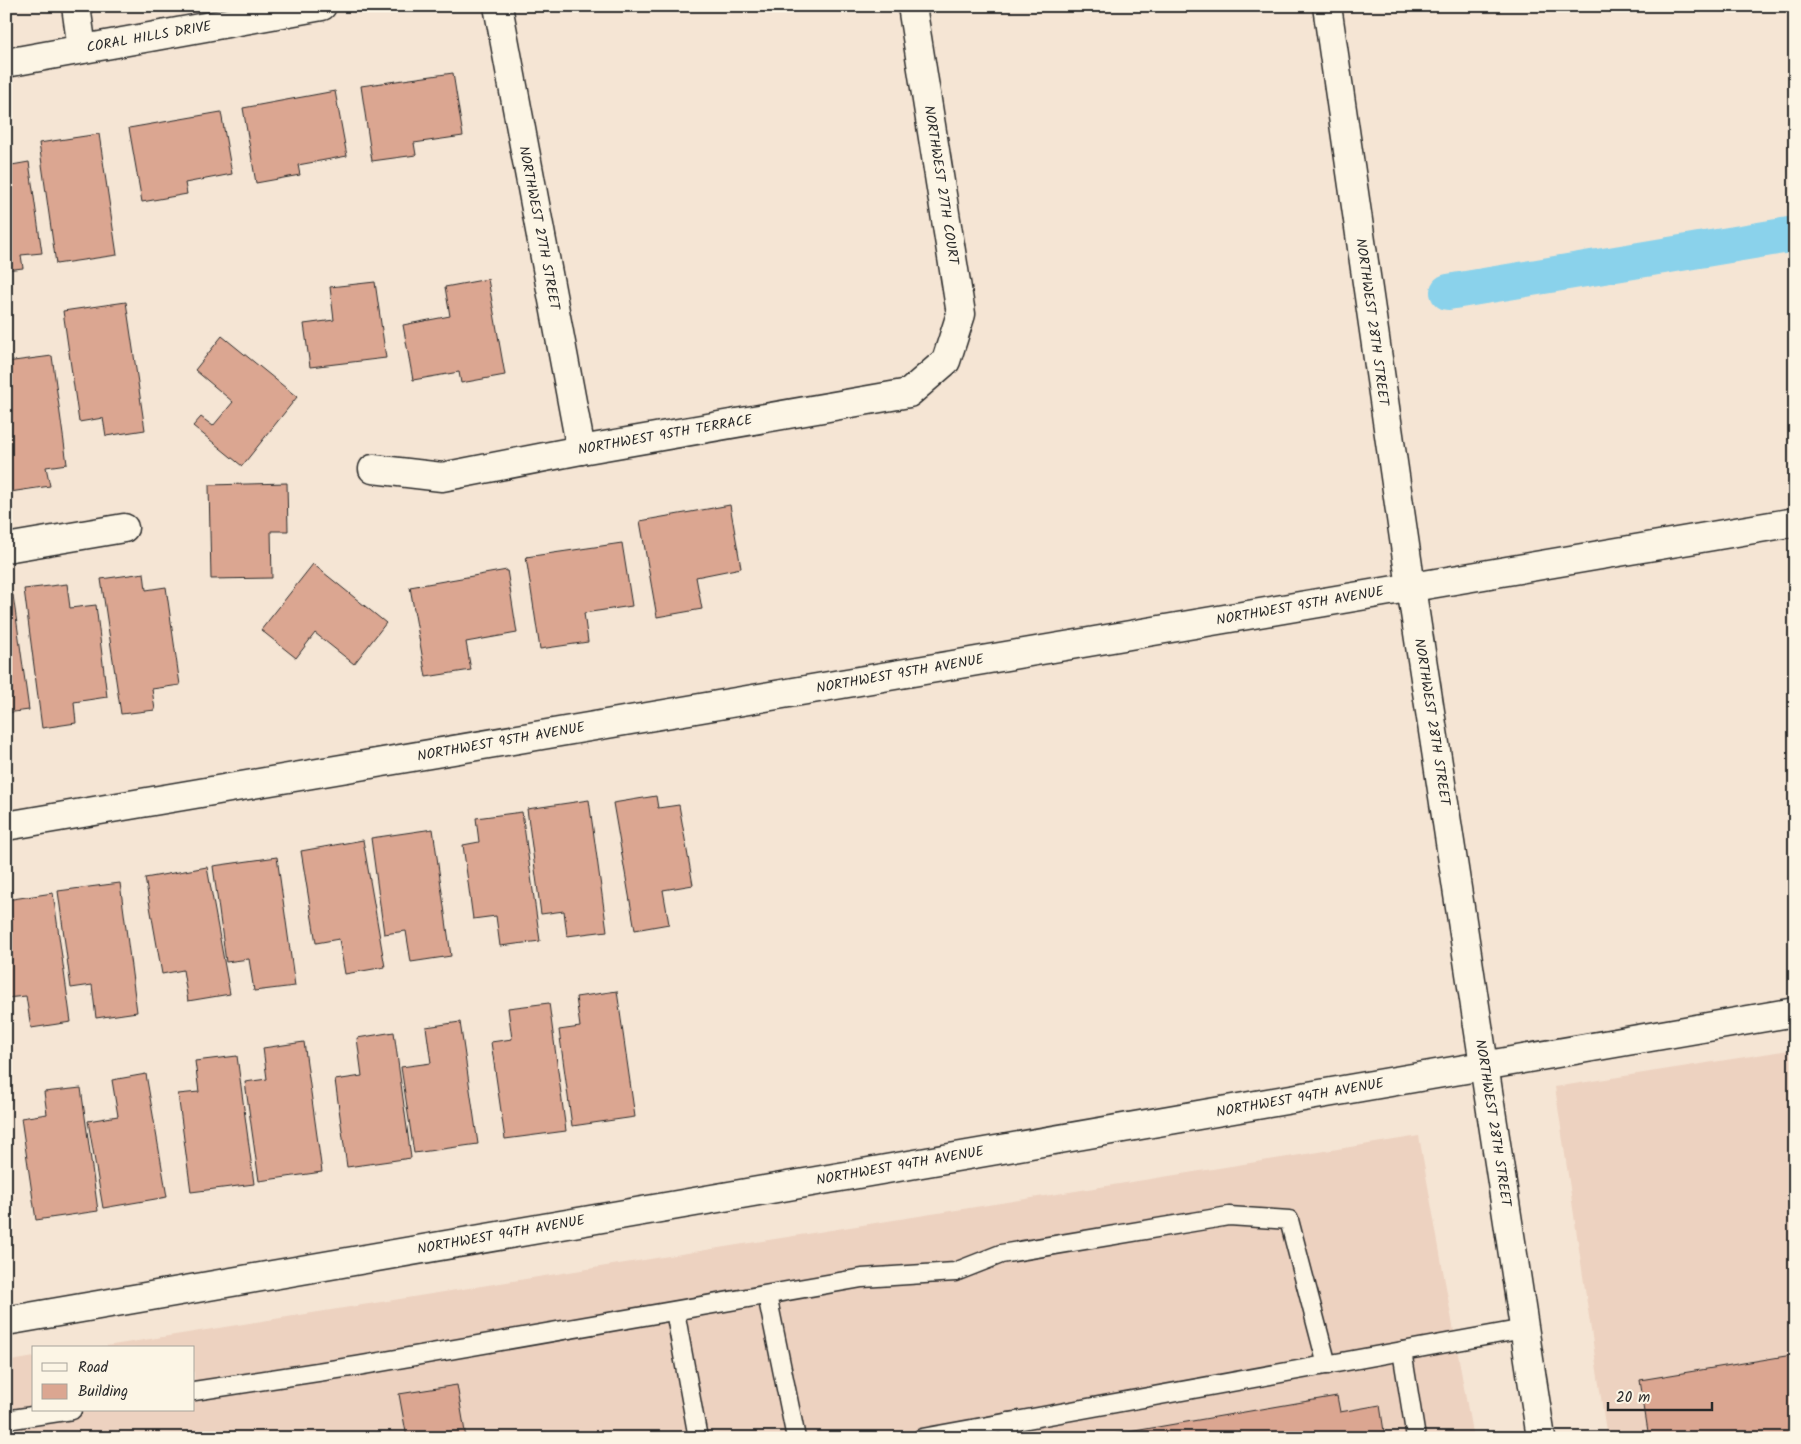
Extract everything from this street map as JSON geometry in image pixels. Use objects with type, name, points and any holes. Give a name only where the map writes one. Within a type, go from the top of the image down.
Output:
[{"type":"street","points":[[76,6],[82,49]]},
{"type":"street","name":"CORAL HILLS DRIVE","points":[[6,63],[322,6]]},
{"type":"street","name":"NORTHWEST 27TH STREET","points":[[498,6],[581,450]]},
{"type":"street","name":"NORTHWEST 27TH COURT","points":[[912,6],[961,314],[946,361]]},
{"type":"street","name":"NORTHWEST 28TH STREET","points":[[1327,6],[1411,586],[1541,1438]]},
{"type":"street","name":"NORTHWEST 95TH TERRACE","points":[[374,469],[442,478],[581,450],[909,392],[946,361]]},
{"type":"street","name":"NORTHWEST 95TH AVENUE","points":[[6,826],[1795,522]]},
{"type":"street","points":[[6,548],[124,528]]},
{"type":"street","name":"NORTHWEST 94TH AVENUE","points":[[6,1321],[1795,1012]]},
{"type":"lane","points":[[195,1391],[357,1366],[862,1278],[955,1272],[1002,1254],[1229,1216],[1289,1220],[1327,1365]]},
{"type":"lane","points":[[768,1294],[796,1438]]},
{"type":"lane","points":[[675,1311],[698,1438]]},
{"type":"lane","points":[[922,1438],[1009,1430],[1327,1365],[1524,1329]]},
{"type":"lane","points":[[1402,1351],[1416,1438]]},
{"type":"lane","points":[[6,1420],[59,1412]]},
{"type":"shaded area","points":[[1795,1049],[1795,1438],[1607,1438],[1555,1087]]},
{"type":"shaded area","points":[[1419,1136],[1473,1438],[6,1438],[6,1362],[32,1357],[32,1412],[195,1412],[195,1346],[106,1346]]},
{"type":"building","points":[[453,73],[463,136],[414,143],[416,155],[372,161],[361,86]]},
{"type":"building","points":[[335,91],[347,156],[298,165],[300,175],[256,183],[243,108]]},
{"type":"building","points":[[221,112],[232,174],[185,183],[187,194],[142,202],[129,128]]},
{"type":"building","points":[[99,134],[117,255],[56,264],[39,143]]},
{"type":"building","points":[[29,162],[42,253],[21,255],[23,268],[6,270],[6,166]]},
{"type":"building","points":[[488,279],[505,375],[461,383],[459,372],[413,380],[403,325],[450,316],[445,287]]},
{"type":"building","points":[[375,282],[386,358],[310,367],[304,324],[334,320],[330,287]]},
{"type":"building","points":[[126,302],[145,430],[106,436],[103,418],[79,422],[63,311]]},
{"type":"building","points":[[222,336],[297,397],[242,466],[193,426],[201,417],[213,426],[233,402],[195,370]]},
{"type":"building","points":[[52,356],[67,464],[46,467],[50,486],[10,492],[6,468],[6,362]]},
{"type":"building","points":[[287,483],[288,531],[271,531],[272,578],[211,579],[209,485]]},
{"type":"building","points":[[730,505],[741,568],[696,577],[702,609],[657,617],[640,521]]},
{"type":"building","points":[[622,543],[632,606],[584,613],[588,642],[540,649],[526,557]]},
{"type":"building","points":[[313,564],[386,623],[354,664],[315,633],[296,658],[261,630]]},
{"type":"building","points":[[507,570],[517,633],[466,642],[471,670],[426,677],[410,587]]},
{"type":"building","points":[[144,573],[146,590],[166,587],[180,685],[152,689],[155,710],[121,714],[101,579]]},
{"type":"building","points":[[67,584],[70,608],[96,605],[107,697],[74,702],[76,723],[42,728],[24,589]]},
{"type":"building","points":[[13,595],[29,710],[6,713],[6,596]]},
{"type":"building","points":[[656,796],[658,808],[679,805],[693,885],[663,890],[669,924],[635,930],[613,803]]},
{"type":"building","points":[[589,800],[607,931],[567,936],[564,911],[541,914],[527,809]]},
{"type":"building","points":[[522,812],[540,941],[500,946],[496,916],[473,919],[463,845],[479,842],[476,818]]},
{"type":"building","points":[[433,829],[451,956],[411,962],[406,931],[384,934],[371,838]]},
{"type":"building","points":[[363,840],[385,967],[345,974],[339,939],[316,943],[301,851]]},
{"type":"building","points":[[277,857],[295,986],[254,991],[249,959],[226,962],[213,866]]},
{"type":"building","points":[[207,867],[230,994],[188,1001],[183,970],[162,974],[145,878]]},
{"type":"building","points":[[120,883],[137,1012],[96,1018],[92,985],[71,988],[58,891]]},
{"type":"building","points":[[53,893],[71,1022],[31,1028],[26,996],[6,998],[6,900]]},
{"type":"building","points":[[617,991],[635,1117],[572,1126],[559,1030],[580,1027],[576,997]]},
{"type":"building","points":[[549,1003],[566,1131],[505,1139],[491,1042],[512,1039],[508,1008]]},
{"type":"building","points":[[460,1022],[478,1144],[414,1153],[401,1067],[431,1063],[426,1027]]},
{"type":"building","points":[[394,1032],[411,1158],[347,1167],[335,1080],[362,1076],[357,1038]]},
{"type":"building","points":[[304,1042],[322,1172],[259,1181],[245,1082],[267,1079],[263,1048]]},
{"type":"building","points":[[237,1056],[254,1184],[191,1192],[178,1094],[199,1092],[195,1061]]},
{"type":"building","points":[[146,1074],[167,1197],[103,1208],[88,1121],[118,1116],[112,1080]]},
{"type":"building","points":[[81,1088],[98,1211],[36,1220],[21,1118],[47,1114],[44,1092]]},
{"type":"building","points":[[6,1193],[12,1223],[6,1224]]},
{"type":"building","points":[[1791,1344],[1795,1344],[1795,1438],[1649,1438],[1640,1380],[1792,1355]]},
{"type":"building","points":[[457,1385],[466,1438],[407,1438],[399,1394]]},
{"type":"building","points":[[1337,1396],[1340,1412],[1380,1405],[1385,1438],[1094,1438]]},
{"type":"waterway","points":[[1448,292],[1795,234]]}]
